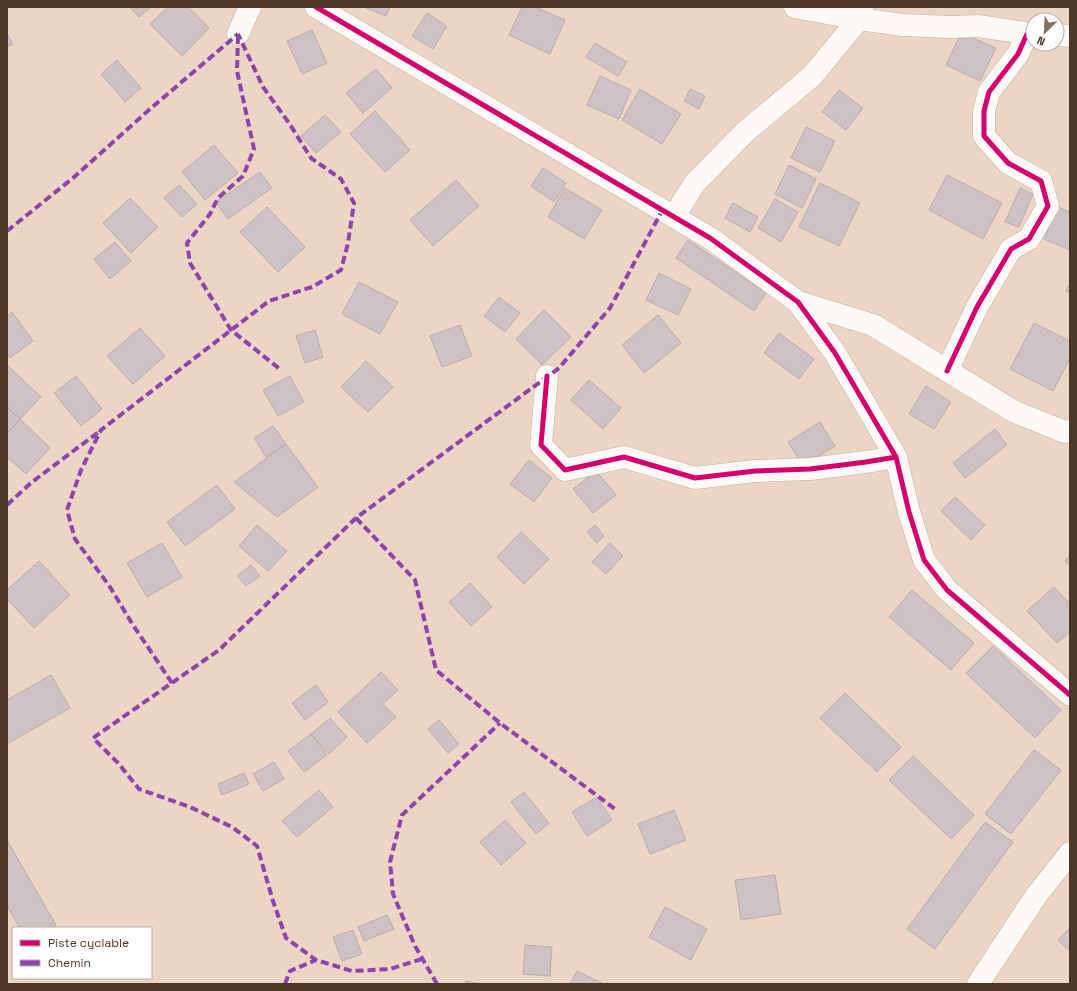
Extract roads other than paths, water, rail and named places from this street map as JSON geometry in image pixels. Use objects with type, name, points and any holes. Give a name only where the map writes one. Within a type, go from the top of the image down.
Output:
[{"type":"street","points":[[238,34],[250,7]]},
{"type":"street","points":[[316,7],[710,238],[798,302],[835,353],[896,457],[909,512],[924,560],[946,590],[1070,695]]},
{"type":"street","points":[[795,7],[861,13],[903,25],[951,27],[978,26],[1025,33]]},
{"type":"street","points":[[674,216],[695,183],[745,132],[812,76],[861,13]]},
{"type":"street","points":[[947,371],[977,307],[1011,249],[1029,239],[1048,206],[1041,181],[1008,163],[984,136],[984,111],[989,92],[1025,42]]},
{"type":"street","points":[[798,302],[873,325],[1015,412],[1065,432],[1070,431]]},
{"type":"street","points":[[547,376],[541,445],[565,470],[624,457],[695,478],[755,471],[810,469],[896,457]]},
{"type":"street","points":[[978,984],[1036,896],[1070,853]]}]
